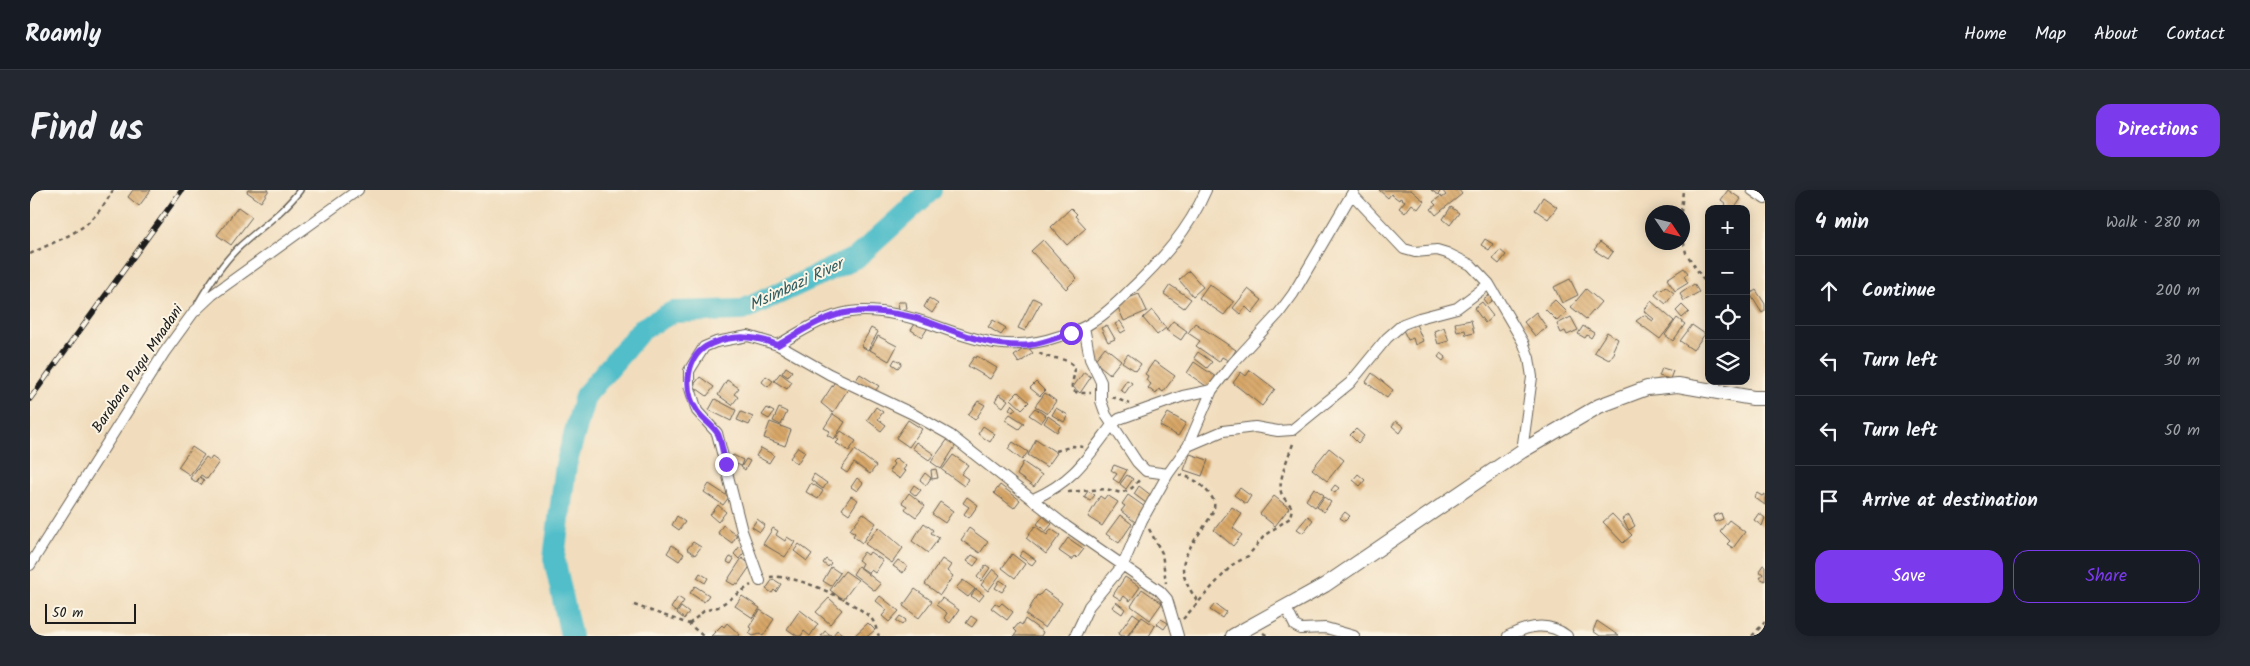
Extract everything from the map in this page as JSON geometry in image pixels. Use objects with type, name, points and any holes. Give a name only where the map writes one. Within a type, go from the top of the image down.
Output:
[{"type":"street","name":"Barabara Pugu Mnadani","points":[[30,565],[138,393],[193,312],[212,295],[358,190]]},
{"type":"street","points":[[778,345],[803,330],[838,315],[866,312],[916,318],[958,333],[1002,344],[1032,345],[1094,322],[1113,306],[1159,261],[1184,231],[1206,190]]},
{"type":"street","points":[[1752,190],[1765,198]]},
{"type":"street","points":[[1075,636],[1089,606],[1123,566],[1142,520],[1168,474],[1188,446],[1212,390],[1233,363],[1279,314],[1289,300],[1353,192],[1404,249],[1415,252],[1437,250],[1447,253],[1471,265],[1489,284],[1529,358],[1532,377],[1522,451]]},
{"type":"street","points":[[1188,446],[1223,431],[1255,427],[1286,432],[1292,430],[1350,383],[1387,338],[1403,324],[1457,308],[1489,284]]},
{"type":"street","points":[[1084,326],[1090,359],[1101,382],[1102,407],[1137,462],[1146,471],[1168,474]]},
{"type":"street","points":[[760,581],[742,531],[717,433],[697,411],[689,385],[689,371],[704,347],[716,342],[748,336],[778,345],[820,370],[913,414],[950,435],[1066,526],[1160,591],[1167,599],[1175,633]]},
{"type":"street","points":[[1233,636],[1286,608],[1339,576],[1522,451],[1599,406],[1647,388],[1678,385],[1753,398],[1765,398]]},
{"type":"street","points":[[1034,499],[1053,491],[1070,478],[1112,424],[1119,419],[1196,392],[1212,390]]},
{"type":"street","points":[[1286,608],[1295,626],[1301,629],[1326,628],[1354,636]]},
{"type":"street","points":[[1508,636],[1534,626],[1549,627],[1566,636]]},
{"type":"lane","points":[[193,312],[222,266],[300,190]]},
{"type":"path","points":[[30,254],[83,228],[104,206],[113,190]]},
{"type":"path","points":[[1682,205],[1683,190]]},
{"type":"path","points":[[1685,250],[1705,282],[1708,295]]},
{"type":"path","points":[[1032,345],[1046,357],[1068,361],[1073,364],[1075,372],[1071,384],[1073,391],[1102,394],[1118,399],[1142,411]]},
{"type":"path","points":[[1175,633],[1198,602],[1232,565],[1248,556],[1264,535],[1290,518],[1292,508],[1282,495],[1281,488],[1286,465],[1302,421]]},
{"type":"path","points":[[1056,451],[1079,446],[1092,451]]},
{"type":"path","points":[[1053,491],[1073,492],[1106,489],[1121,494],[1132,488],[1146,471]]},
{"type":"path","points":[[1168,474],[1190,477],[1202,485],[1214,502],[1214,510],[1190,546],[1183,566],[1184,577],[1198,602]]},
{"type":"path","points":[[1142,520],[1162,553],[1167,599]]},
{"type":"path","points":[[689,624],[704,611],[718,607],[747,587],[777,576],[824,590],[866,614],[876,625],[879,636]]},
{"type":"path","points":[[634,605],[689,624],[703,636]]},
{"type":"path","points":[[1752,636],[1765,622]]},
{"type":"building","points":[[133,190],[151,190],[139,206],[128,197]]},
{"type":"building","points":[[248,190],[269,190],[261,202],[247,192]]},
{"type":"building","points":[[1379,190],[1411,190],[1424,201],[1418,209],[1412,204],[1405,213],[1399,208],[1405,201],[1400,198],[1399,200],[1391,194],[1388,198]]},
{"type":"building","points":[[1431,190],[1441,190],[1438,195]]},
{"type":"building","points":[[1442,190],[1459,190],[1462,194],[1436,215],[1431,209],[1436,205],[1433,202],[1446,195]]},
{"type":"building","points":[[1728,190],[1741,199],[1737,205],[1725,205],[1721,200]]},
{"type":"building","points":[[1543,197],[1557,207],[1548,219],[1535,210]]},
{"type":"building","points":[[238,207],[252,217],[231,245],[217,235]]},
{"type":"building","points":[[1451,207],[1459,213],[1450,225],[1443,219]]},
{"type":"building","points":[[1071,208],[1077,214],[1075,216],[1086,228],[1067,245],[1051,227]]},
{"type":"building","points":[[1485,239],[1493,244],[1489,250],[1481,245]]},
{"type":"building","points":[[1043,240],[1077,278],[1066,289],[1031,251]]},
{"type":"building","points":[[1600,242],[1613,252],[1608,259],[1594,250]]},
{"type":"building","points":[[1500,250],[1506,255],[1499,264],[1493,259]]},
{"type":"building","points":[[1684,268],[1688,273],[1684,276],[1688,283],[1675,291],[1667,279]]},
{"type":"building","points":[[1189,271],[1203,287],[1193,296],[1179,280]]},
{"type":"building","points":[[1570,279],[1578,295],[1562,303],[1554,287]]},
{"type":"building","points":[[1209,284],[1234,302],[1224,315],[1199,298]]},
{"type":"building","points":[[1694,284],[1699,292],[1684,301],[1680,294]]},
{"type":"building","points":[[1170,285],[1191,299],[1184,308],[1164,294]]},
{"type":"building","points":[[1665,286],[1674,293],[1666,304],[1655,295],[1660,288],[1662,290]]},
{"type":"building","points":[[1248,289],[1262,300],[1252,313],[1246,307],[1240,314],[1233,308]]},
{"type":"building","points":[[1586,289],[1601,302],[1586,319],[1571,307]]},
{"type":"building","points":[[1756,290],[1765,304],[1765,311],[1762,313],[1750,294]]},
{"type":"building","points":[[1139,294],[1147,311],[1124,321],[1116,303]]},
{"type":"building","points":[[1491,294],[1494,299],[1487,304],[1483,299]]},
{"type":"building","points":[[929,298],[938,304],[932,313],[924,307]]},
{"type":"building","points":[[1033,298],[1041,302],[1025,331],[1018,328]]},
{"type":"building","points":[[1555,300],[1567,312],[1557,321],[1545,309]]},
{"type":"building","points":[[1651,301],[1674,321],[1660,339],[1636,321],[1644,315],[1653,321],[1654,319],[1644,311]]},
{"type":"building","points":[[898,302],[906,302],[907,309],[899,310]]},
{"type":"building","points":[[1482,302],[1493,316],[1485,323],[1474,308]]},
{"type":"building","points":[[1682,305],[1689,312],[1682,318],[1676,311]]},
{"type":"building","points":[[1152,310],[1166,328],[1157,335],[1143,318]]},
{"type":"building","points":[[1536,312],[1547,328],[1535,336],[1524,322]]},
{"type":"building","points":[[1571,317],[1578,330],[1567,335],[1565,331],[1561,333],[1557,324]]},
{"type":"building","points":[[1677,318],[1685,324],[1673,341],[1665,335]]},
{"type":"building","points":[[993,320],[1006,328],[1001,335],[988,327]]},
{"type":"building","points":[[1471,320],[1474,333],[1466,335],[1465,330],[1457,332],[1455,323]]},
{"type":"building","points":[[917,321],[929,326],[922,337],[911,330]]},
{"type":"building","points":[[1120,321],[1126,330],[1121,333],[1115,324]]},
{"type":"building","points":[[1173,321],[1187,331],[1181,340],[1166,330]]},
{"type":"building","points":[[1195,323],[1236,350],[1229,361],[1222,357],[1219,362],[1196,346],[1200,341],[1188,333]]},
{"type":"building","points":[[1416,324],[1423,341],[1415,345],[1413,338],[1408,340],[1403,330]]},
{"type":"building","points":[[1107,325],[1115,339],[1108,342],[1101,328]]},
{"type":"building","points":[[1692,325],[1705,334],[1693,350],[1680,341]]},
{"type":"building","points":[[1583,326],[1594,333],[1591,338],[1587,335],[1585,338],[1578,334]]},
{"type":"building","points":[[1444,327],[1449,341],[1438,344],[1434,331]]},
{"type":"building","points":[[871,328],[878,332],[868,350],[861,346]]},
{"type":"building","points":[[1607,332],[1618,339],[1613,350],[1615,352],[1609,360],[1594,352]]},
{"type":"building","points":[[878,336],[897,346],[889,361],[870,350]]},
{"type":"building","points":[[1027,346],[1033,353],[1019,363],[1014,356]]},
{"type":"building","points":[[1105,347],[1121,360],[1110,374],[1094,361]]},
{"type":"building","points":[[1198,352],[1212,362],[1207,368],[1194,358]]},
{"type":"building","points":[[1441,353],[1446,357],[1443,361],[1438,357]]},
{"type":"building","points":[[1128,354],[1141,364],[1136,371],[1122,362]]},
{"type":"building","points":[[977,356],[997,368],[990,379],[968,366],[974,357],[976,358]]},
{"type":"building","points":[[895,359],[902,363],[898,368],[892,364]]},
{"type":"building","points":[[1154,361],[1175,376],[1163,392],[1159,389],[1156,394],[1148,388],[1151,384],[1146,380],[1148,376],[1145,374]]},
{"type":"building","points":[[1194,362],[1216,377],[1209,388],[1187,373]]},
{"type":"building","points":[[786,367],[792,371],[788,377],[782,373]]},
{"type":"building","points":[[1662,368],[1673,371],[1670,379],[1659,376]]},
{"type":"building","points":[[1250,370],[1275,389],[1262,406],[1233,383],[1241,372],[1246,376]]},
{"type":"building","points":[[1084,372],[1091,377],[1080,393],[1073,387]]},
{"type":"building","points":[[780,373],[792,382],[787,389],[774,381]]},
{"type":"building","points":[[1372,373],[1393,390],[1387,398],[1366,382]]},
{"type":"building","points":[[860,374],[879,386],[875,391],[856,380]]},
{"type":"building","points":[[766,376],[773,381],[768,387],[762,382]]},
{"type":"building","points":[[700,377],[714,387],[707,396],[693,386]]},
{"type":"building","points":[[727,380],[739,388],[734,394],[738,397],[732,405],[718,395]]},
{"type":"building","points":[[836,380],[848,389],[833,413],[821,403]]},
{"type":"building","points":[[1127,380],[1132,383],[1125,393],[1120,390]]},
{"type":"building","points":[[1036,382],[1045,391],[1040,396],[1030,388]]},
{"type":"building","points":[[1018,392],[1029,402],[1022,409],[1011,399]]},
{"type":"building","points":[[1045,393],[1056,401],[1047,414],[1035,406]]},
{"type":"building","points":[[999,394],[1008,400],[1003,407],[995,401]]},
{"type":"building","points":[[715,399],[736,410],[731,421],[709,410]]},
{"type":"building","points":[[978,401],[985,405],[975,420],[968,415]]},
{"type":"building","points":[[1012,404],[1016,408],[1013,412],[1009,409]]},
{"type":"building","points":[[876,407],[883,412],[878,419],[886,425],[881,431],[867,420]]},
{"type":"building","points":[[767,408],[774,412],[769,419],[762,415]]},
{"type":"building","points":[[779,408],[787,412],[781,425],[773,421]]},
{"type":"building","points":[[1035,408],[1046,416],[1041,423],[1029,415]]},
{"type":"building","points":[[1056,408],[1068,415],[1064,422],[1052,415]]},
{"type":"building","points":[[741,412],[753,417],[749,425],[737,420]]},
{"type":"building","points":[[1168,413],[1186,423],[1178,436],[1160,426]]},
{"type":"building","points":[[833,414],[845,422],[834,439],[827,435],[830,431],[824,428]]},
{"type":"building","points":[[1010,414],[1024,423],[1019,429],[1005,420]]},
{"type":"building","points":[[1048,416],[1061,425],[1057,432],[1044,423]]},
{"type":"building","points":[[908,420],[922,429],[909,447],[896,438]]},
{"type":"building","points":[[1396,421],[1404,427],[1400,433],[1392,426]]},
{"type":"building","points":[[770,422],[791,430],[785,446],[764,438]]},
{"type":"building","points":[[983,426],[995,434],[990,442],[978,434]]},
{"type":"building","points":[[1356,429],[1364,436],[1358,443],[1350,435]]},
{"type":"building","points":[[841,431],[856,441],[849,451],[836,443],[839,440],[836,438]]},
{"type":"building","points":[[948,439],[956,445],[941,469],[931,462]]},
{"type":"building","points":[[1036,439],[1057,453],[1047,467],[1028,455]]},
{"type":"building","points":[[916,442],[934,454],[929,460],[912,448]]},
{"type":"building","points":[[1013,442],[1028,452],[1022,460],[1008,449]]},
{"type":"building","points":[[192,447],[204,455],[190,475],[178,467]]},
{"type":"building","points":[[798,447],[805,452],[797,464],[790,458]]},
{"type":"building","points":[[761,448],[774,455],[769,463],[756,456]]},
{"type":"building","points":[[1329,448],[1344,460],[1327,481],[1312,469]]},
{"type":"building","points":[[855,450],[876,466],[870,474],[854,463],[847,473],[841,469]]},
{"type":"building","points":[[1190,454],[1208,460],[1202,476],[1184,470]]},
{"type":"building","points":[[733,455],[743,460],[741,466],[737,464],[736,468],[728,464]]},
{"type":"building","points":[[953,455],[968,465],[961,474],[968,479],[964,486],[942,470]]},
{"type":"building","points":[[206,457],[210,460],[212,457],[219,462],[207,479],[201,475],[196,482],[190,478]]},
{"type":"building","points":[[896,458],[906,466],[903,470],[906,471],[900,479],[889,471],[894,464],[892,462]]},
{"type":"building","points":[[746,459],[750,461],[745,470],[741,467]]},
{"type":"building","points":[[1023,462],[1042,475],[1034,487],[1017,475]]},
{"type":"building","points":[[1114,465],[1127,470],[1119,483],[1113,479],[1117,474],[1111,470]]},
{"type":"building","points":[[936,469],[938,478],[932,479],[931,470]]},
{"type":"building","points":[[925,473],[931,478],[926,485],[920,480]]},
{"type":"building","points":[[814,474],[827,483],[823,489],[811,480]]},
{"type":"building","points":[[1358,474],[1365,480],[1360,486],[1353,480]]},
{"type":"building","points":[[1127,475],[1133,479],[1126,489],[1120,484]]},
{"type":"building","points":[[200,477],[204,480],[201,485],[197,482]]},
{"type":"building","points":[[857,478],[863,483],[857,491],[851,487]]},
{"type":"building","points":[[811,483],[823,491],[818,499],[806,492]]},
{"type":"building","points":[[709,484],[729,497],[723,505],[704,492]]},
{"type":"building","points":[[914,485],[921,490],[916,496],[910,491]]},
{"type":"building","points":[[1000,485],[1020,500],[1014,508],[994,493]]},
{"type":"building","points":[[1335,485],[1339,488],[1335,493],[1331,490]]},
{"type":"building","points":[[1139,486],[1152,496],[1146,503],[1134,494]]},
{"type":"building","points":[[1240,488],[1251,496],[1246,504],[1234,495]]},
{"type":"building","points":[[1314,488],[1324,495],[1315,507],[1306,500]]},
{"type":"building","points":[[1088,491],[1095,495],[1090,501],[1084,497]]},
{"type":"building","points":[[909,493],[925,506],[916,517],[905,509],[907,506],[902,503]]},
{"type":"building","points":[[1757,493],[1762,496],[1765,494],[1765,505],[1754,497]]},
{"type":"building","points":[[1107,495],[1118,502],[1102,526],[1088,517],[1100,496],[1104,499]]},
{"type":"building","points":[[1128,495],[1145,507],[1135,522],[1121,511],[1125,506],[1122,504]]},
{"type":"building","points":[[851,496],[858,500],[849,514],[842,509]]},
{"type":"building","points":[[1274,496],[1289,508],[1275,526],[1260,514]]},
{"type":"building","points":[[967,497],[978,505],[969,518],[964,514],[969,507],[963,503]]},
{"type":"building","points":[[1324,497],[1331,502],[1324,512],[1317,507]]},
{"type":"building","points":[[940,502],[953,511],[945,523],[932,514]]},
{"type":"building","points":[[718,505],[726,512],[718,522],[710,515]]},
{"type":"building","points":[[1232,507],[1242,514],[1233,528],[1242,535],[1233,546],[1214,530]]},
{"type":"building","points":[[1345,512],[1350,516],[1345,521],[1340,518]]},
{"type":"building","points":[[863,513],[876,523],[862,543],[853,536],[855,533],[850,530]]},
{"type":"building","points":[[1721,513],[1723,519],[1715,522],[1713,516]]},
{"type":"building","points":[[1759,513],[1765,518],[1762,526],[1754,520]]},
{"type":"building","points":[[1612,514],[1632,535],[1623,543],[1603,522]]},
{"type":"building","points":[[1120,515],[1132,524],[1119,543],[1106,534]]},
{"type":"building","points":[[1629,515],[1635,526],[1629,530],[1622,519]]},
{"type":"building","points":[[677,516],[685,522],[679,530],[672,525]]},
{"type":"building","points":[[1043,516],[1052,524],[1046,531],[1037,524]]},
{"type":"building","points":[[1308,516],[1313,520],[1303,533],[1297,529]]},
{"type":"building","points":[[757,519],[765,525],[760,532],[752,527]]},
{"type":"building","points":[[1729,520],[1745,532],[1733,548],[1727,544],[1730,541],[1720,531]]},
{"type":"building","points":[[924,523],[933,530],[931,533],[939,538],[928,553],[912,541]]},
{"type":"building","points":[[723,525],[737,535],[732,543],[718,533]]},
{"type":"building","points":[[1035,526],[1047,535],[1051,529],[1060,535],[1046,554],[1026,538]]},
{"type":"building","points":[[879,527],[903,548],[892,563],[865,544]]},
{"type":"building","points":[[773,528],[778,531],[776,535],[785,541],[787,537],[795,542],[785,557],[763,544]]},
{"type":"building","points":[[969,528],[988,542],[980,553],[961,540]]},
{"type":"building","points":[[1068,538],[1084,549],[1077,558],[1075,556],[1072,560],[1059,551]]},
{"type":"building","points":[[693,542],[701,547],[695,555],[687,549]]},
{"type":"building","points":[[799,544],[812,554],[807,561],[794,551]]},
{"type":"building","points":[[672,545],[684,554],[679,561],[667,553]]},
{"type":"building","points":[[740,546],[746,550],[739,559],[734,554]]},
{"type":"building","points":[[1023,551],[1036,560],[1032,565],[1019,556]]},
{"type":"building","points":[[864,552],[868,555],[870,552],[883,561],[875,573],[871,570],[869,573],[860,567],[862,563],[858,560]]},
{"type":"building","points":[[1012,554],[1025,564],[1015,578],[1002,568]]},
{"type":"building","points":[[972,555],[979,559],[974,566],[967,561]]},
{"type":"building","points":[[730,557],[734,559],[731,564],[727,562]]},
{"type":"building","points":[[742,558],[751,565],[738,584],[734,585],[727,581]]},
{"type":"building","points":[[826,559],[831,563],[828,567],[823,563]]},
{"type":"building","points":[[942,559],[951,565],[947,571],[953,576],[940,595],[925,584]]},
{"type":"building","points":[[898,560],[907,566],[903,573],[893,566]]},
{"type":"building","points":[[986,565],[990,568],[981,581],[977,577]]},
{"type":"building","points":[[1763,565],[1765,566],[1765,581],[1760,578],[1763,574],[1759,571]]},
{"type":"building","points":[[858,566],[881,584],[875,591],[853,574]]},
{"type":"building","points":[[831,567],[840,573],[831,586],[823,581]]},
{"type":"building","points":[[993,569],[1000,575],[988,591],[981,585]]},
{"type":"building","points":[[845,571],[858,580],[843,600],[830,590]]},
{"type":"building","points":[[700,573],[708,578],[705,583],[697,578]]},
{"type":"building","points":[[1125,577],[1140,587],[1130,601],[1124,596],[1121,600],[1113,595]]},
{"type":"building","points":[[773,579],[781,584],[776,592],[774,590],[772,593],[766,589]]},
{"type":"building","points":[[963,580],[975,589],[968,597],[956,588]]},
{"type":"building","points":[[1000,580],[1007,585],[1002,592],[995,588]]},
{"type":"building","points":[[695,586],[709,595],[704,602],[690,593]]},
{"type":"building","points":[[915,589],[932,601],[919,618],[903,606]]},
{"type":"building","points":[[976,589],[984,595],[979,601],[971,596]]},
{"type":"building","points":[[1142,589],[1162,603],[1150,620],[1131,606]]},
{"type":"building","points":[[1044,590],[1062,603],[1045,628],[1026,615],[1037,595],[1039,596]]},
{"type":"building","points":[[742,596],[760,608],[753,618],[735,606]]},
{"type":"building","points":[[880,596],[899,611],[889,622],[882,616],[887,610],[876,601]]},
{"type":"building","points":[[678,597],[684,601],[676,612],[671,608]]},
{"type":"building","points":[[829,598],[842,610],[830,624],[816,612]]},
{"type":"building","points":[[942,598],[959,610],[950,623],[944,618],[947,613],[936,605]]},
{"type":"building","points":[[1116,602],[1125,609],[1122,614],[1112,607]]},
{"type":"building","points":[[995,603],[999,606],[1002,603],[1013,612],[1007,620],[991,608]]},
{"type":"building","points":[[1215,604],[1226,612],[1222,618],[1210,610]]},
{"type":"building","points":[[681,607],[689,613],[684,619],[677,613]]},
{"type":"building","points":[[760,610],[774,619],[763,636],[760,634],[753,636],[749,633],[752,629],[749,627]]},
{"type":"building","points":[[800,610],[818,624],[810,636],[804,631],[801,636],[797,636],[787,629]]},
{"type":"building","points":[[1133,613],[1140,618],[1127,636],[1121,636],[1118,634]]},
{"type":"building","points":[[900,616],[906,620],[902,625],[896,621]]},
{"type":"building","points":[[971,616],[977,620],[972,627],[966,623]]},
{"type":"building","points":[[1142,617],[1155,626],[1149,636],[1128,636]]},
{"type":"building","points":[[1025,619],[1043,632],[1041,636],[1014,636],[1017,632],[1014,629],[1019,623],[1022,625]]},
{"type":"building","points":[[1161,619],[1168,623],[1164,629],[1157,624]]},
{"type":"building","points":[[1597,621],[1619,636],[1600,636],[1593,631]]},
{"type":"building","points":[[727,623],[739,636],[711,636],[722,625],[724,627]]},
{"type":"building","points":[[868,623],[875,630],[868,636],[854,636]]},
{"type":"building","points":[[837,630],[845,636],[833,635]]},
{"type":"building","points":[[825,631],[832,636],[821,636]]},
{"type":"waterway","name":"Msimbazi River","points":[[571,636],[554,558],[566,465],[585,396],[642,329],[673,312],[743,310],[857,257],[931,190]]},
{"type":"railway","points":[[30,399],[182,190]]},
{"type":"route","points":[[726,464],[717,433],[697,411],[689,385],[689,371],[696,357],[704,347],[716,342],[748,336],[764,339],[778,345],[824,320],[851,312],[916,318],[974,338],[1002,344],[1032,345],[1071,333]]}]
